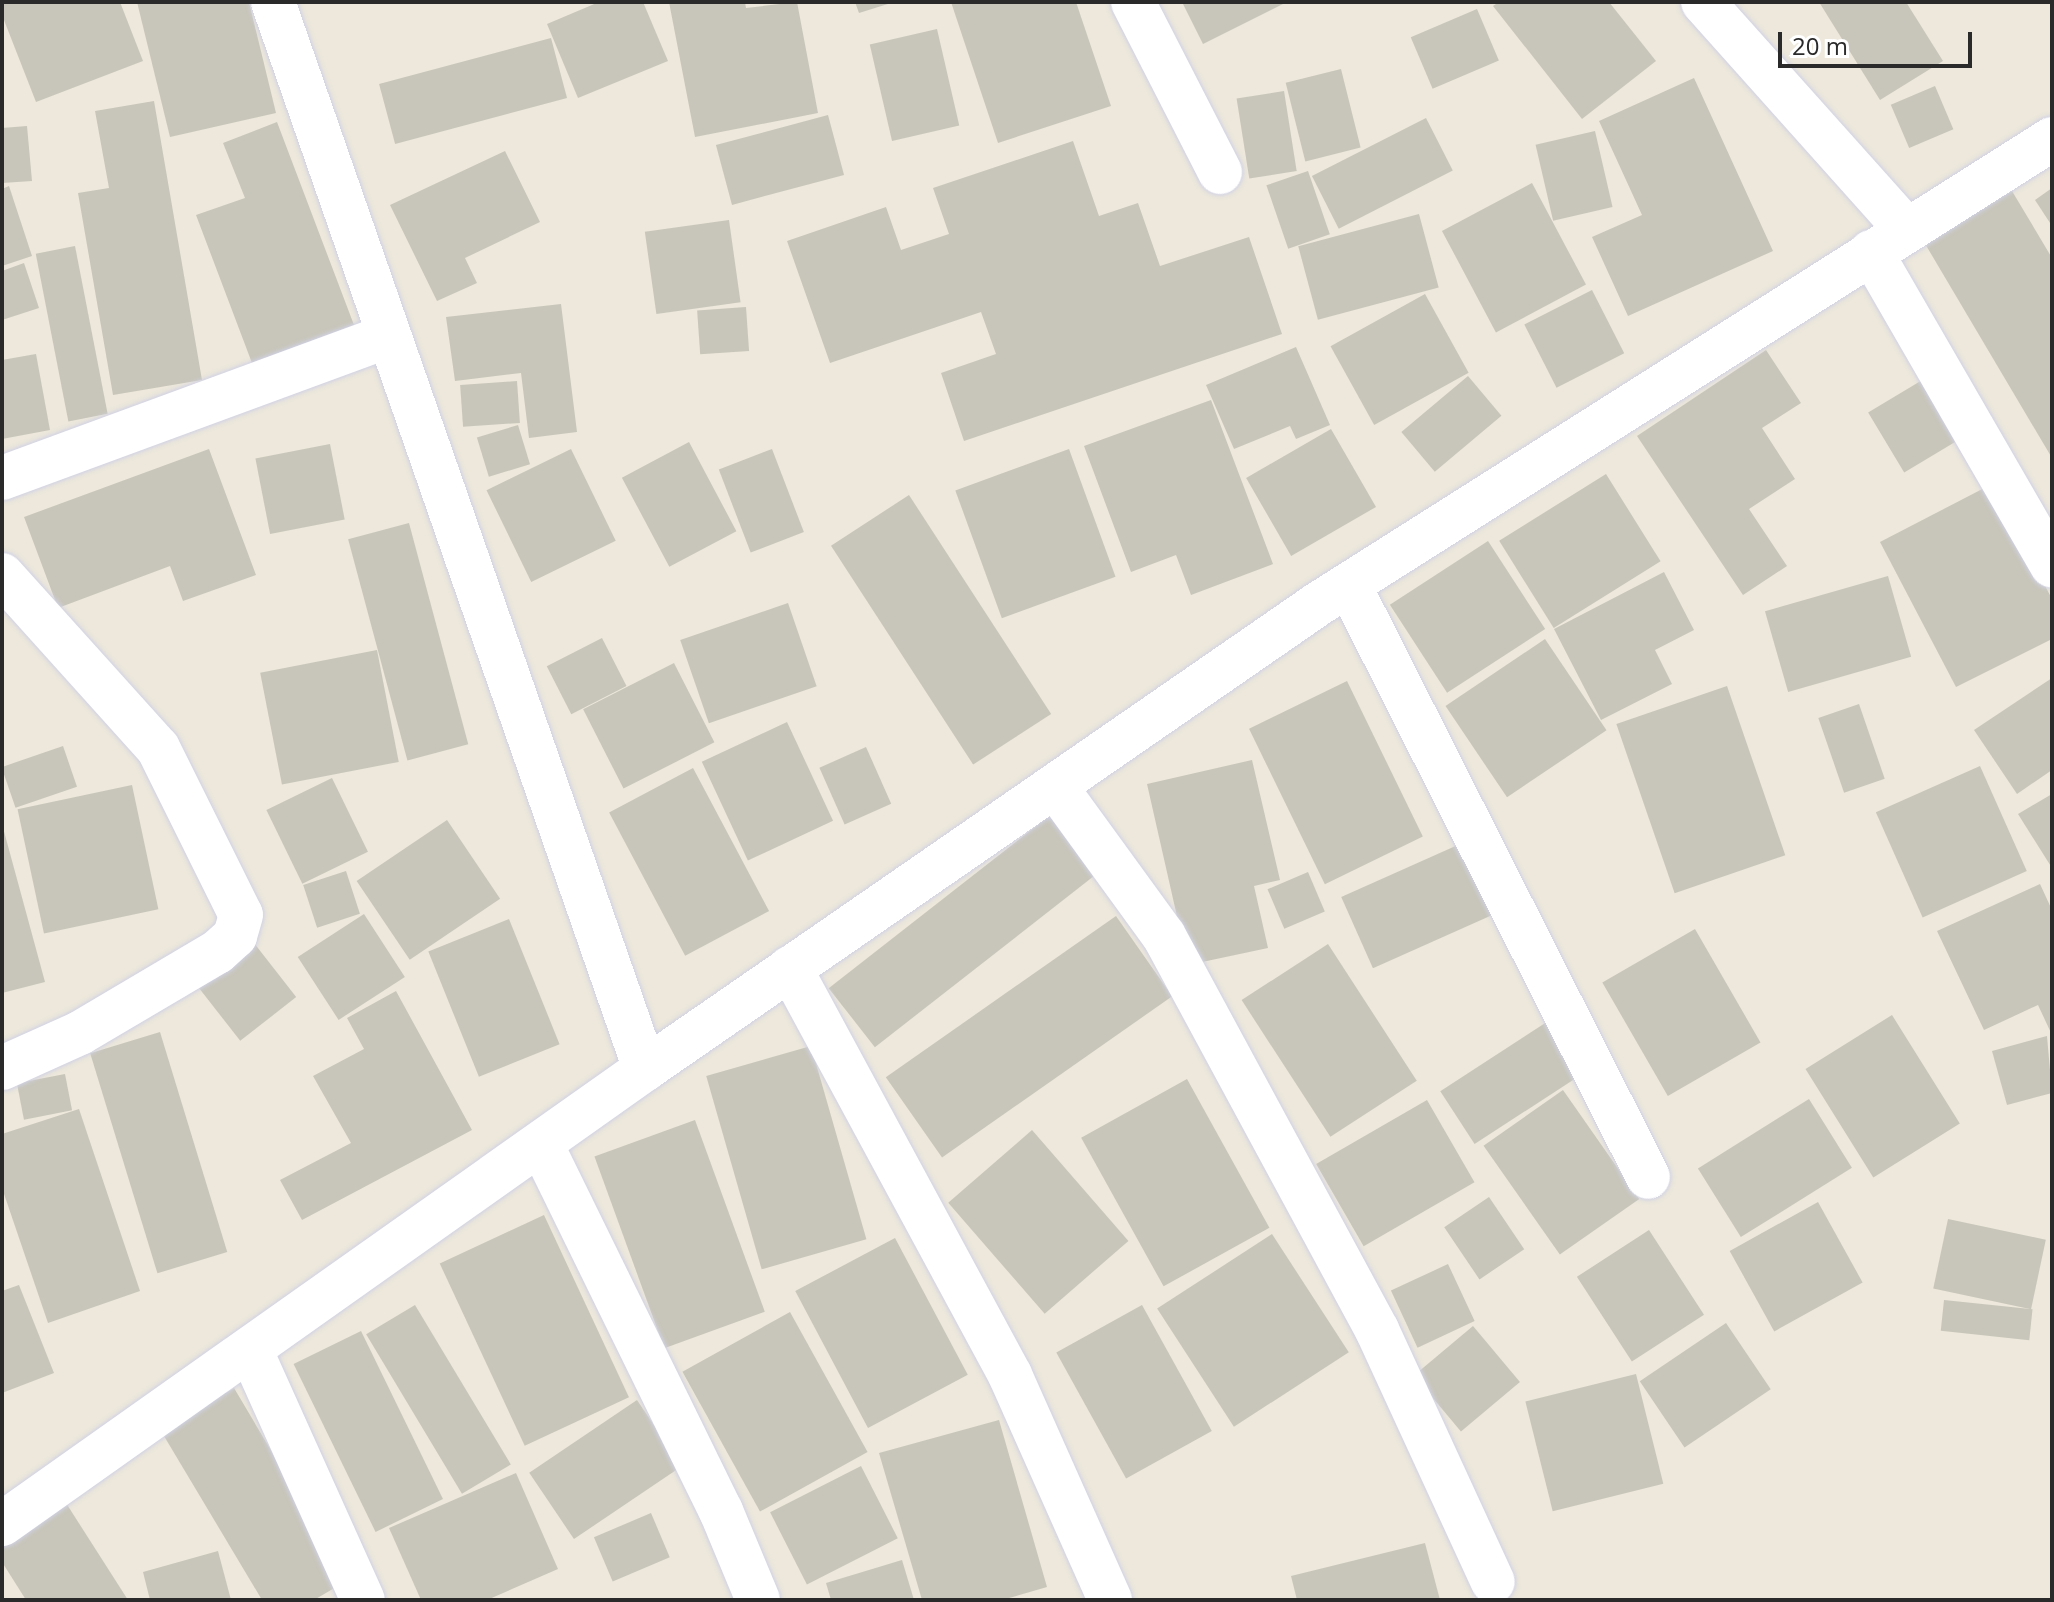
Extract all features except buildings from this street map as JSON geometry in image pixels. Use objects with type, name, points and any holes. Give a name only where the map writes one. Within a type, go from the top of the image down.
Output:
[{"type":"street","points":[[273,2],[645,1069]]},
{"type":"street","points":[[1133,2],[1220,172]]},
{"type":"street","points":[[1703,2],[1889,241],[2052,565]]},
{"type":"street","points":[[2,1524],[645,1069],[1349,585],[2052,139]]},
{"type":"street","points":[[2,478],[387,336]]},
{"type":"street","points":[[2,575],[158,748],[241,915],[235,936],[217,952],[80,1033],[2,1068]]},
{"type":"street","points":[[1349,585],[1648,1177]]},
{"type":"street","points":[[1055,786],[1164,936],[1377,1330],[1493,1582]]},
{"type":"street","points":[[790,968],[1010,1375],[1110,1600]]},
{"type":"street","points":[[541,1144],[721,1511],[758,1600]]},
{"type":"street","points":[[250,1349],[363,1600]]}]
